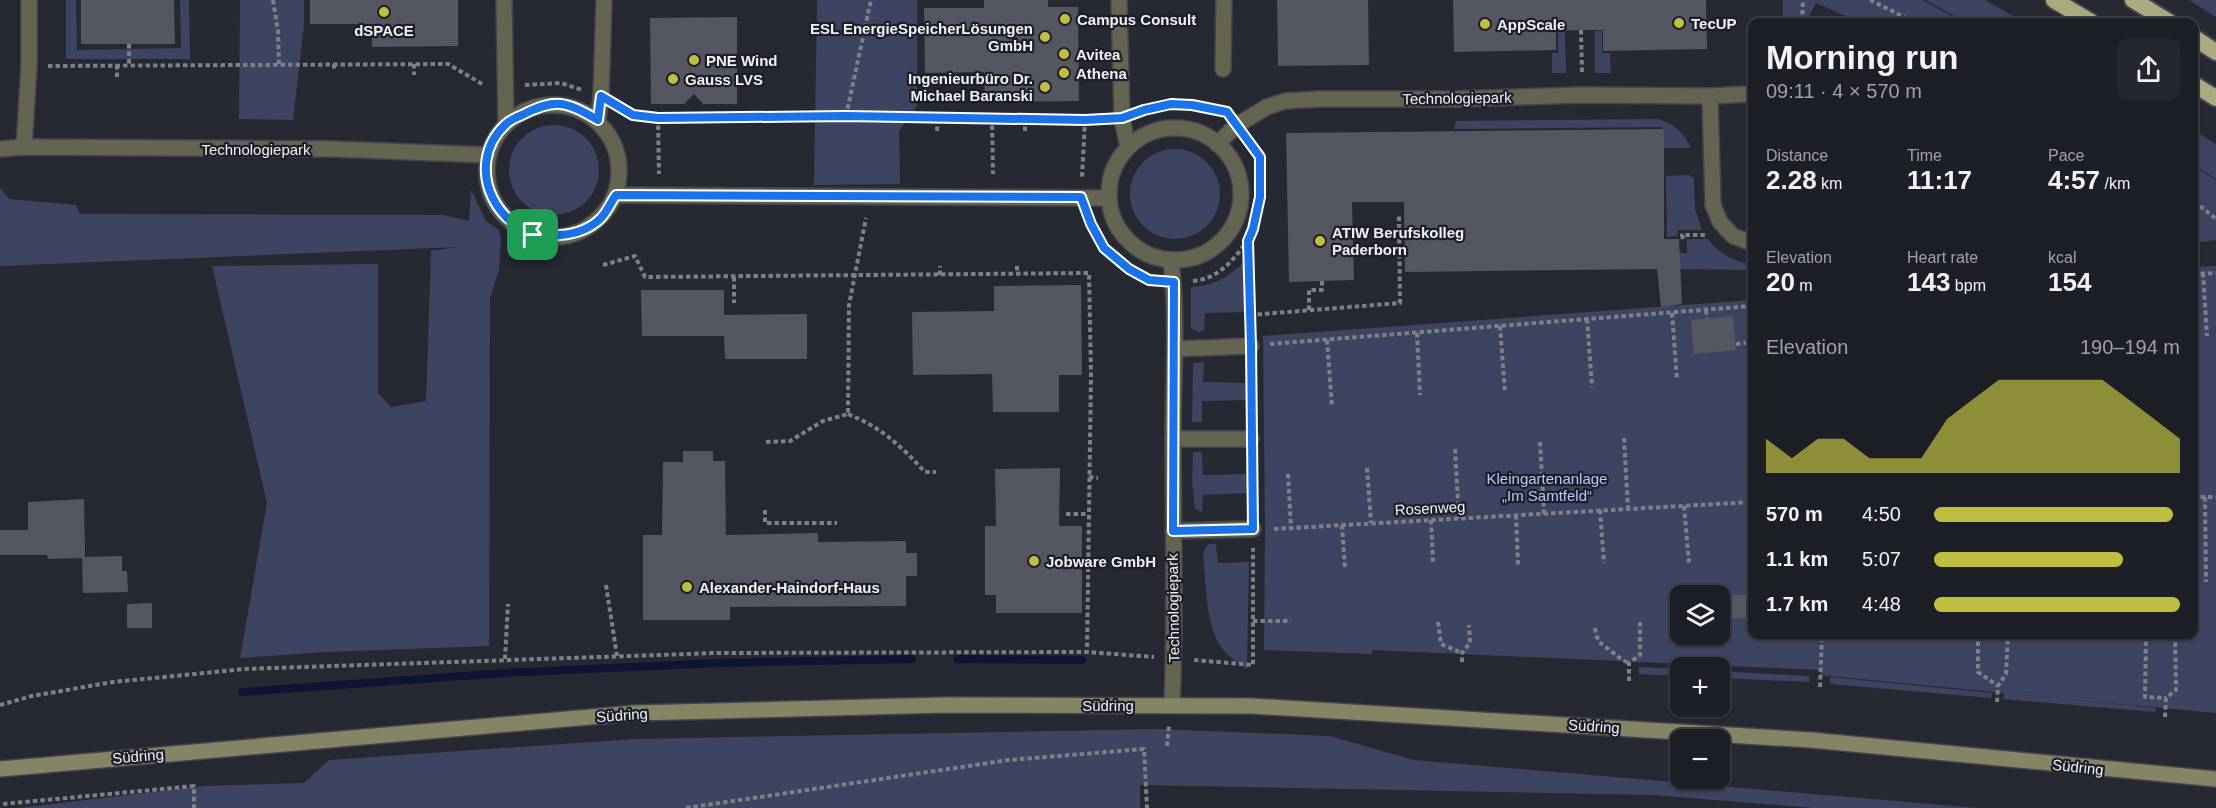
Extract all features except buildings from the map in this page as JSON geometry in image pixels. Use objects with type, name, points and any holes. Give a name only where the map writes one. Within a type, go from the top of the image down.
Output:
[{"type":"highway","points":[[2054,0],[2084,18]]},
{"type":"highway","points":[[2133,0],[2162,18]]},
{"type":"highway","points":[[2198,40],[2216,52]]},
{"type":"highway","points":[[2198,87],[2216,98]]},
{"type":"main road","name":"Südring","points":[[0,769],[635,713],[944,705],[1172,705],[1299,709],[1811,740],[2216,780]]},
{"type":"street","points":[[24,147],[29,66],[29,0]]},
{"type":"street","points":[[504,0],[506,123]]},
{"type":"street","points":[[598,120],[604,0]]},
{"type":"street","points":[[1119,0],[1122,118],[1128,147]]},
{"type":"street","points":[[1223,69],[1224,0]]},
{"type":"street","name":"Technologiepark","points":[[1217,144],[1238,125],[1267,107],[1285,101],[1748,94]]},
{"type":"street","points":[[1710,96],[1713,205],[1720,222],[1733,236],[1748,242]]},
{"type":"street","points":[[544,104],[560,104],[578,108],[598,120],[615,144],[621,172],[616,195],[602,218],[578,233],[546,237],[533,235],[512,224],[502,214],[490,194],[487,181],[488,155],[493,141],[506,123],[544,104]]},
{"type":"street","points":[[1175,128],[1192,130],[1209,137],[1217,144],[1232,162],[1239,178],[1241,195],[1238,213],[1231,229],[1220,243],[1205,253],[1189,258],[1171,260],[1155,257],[1139,250],[1126,239],[1116,225],[1110,209],[1111,176],[1118,160],[1128,147],[1150,133],[1175,128]]},
{"type":"street","name":"Technologiepark","points":[[0,149],[24,147],[356,150],[488,155]]},
{"type":"street","points":[[616,195],[1109,198]]},
{"type":"street","name":"Technologiepark","points":[[1171,260],[1174,282],[1175,349],[1172,705]]},
{"type":"street","points":[[1175,349],[1251,346]]},
{"type":"street","points":[[1173,439],[1251,439]]},
{"type":"street","points":[[1173,531],[1253,529]]},
{"type":"path","points":[[273,0],[278,31],[279,65]]},
{"type":"path","points":[[846,116],[871,0]]},
{"type":"path","points":[[1802,18],[1803,0]]},
{"type":"path","points":[[1870,0],[1906,18]]},
{"type":"path","points":[[1581,30],[1582,95]]},
{"type":"path","points":[[129,44],[129,65]]},
{"type":"path","points":[[334,64],[334,71]]},
{"type":"path","points":[[414,64],[414,75]]},
{"type":"path","points":[[29,66],[448,64],[482,85],[561,83],[601,96],[633,115],[658,118],[846,116],[1085,120],[1122,118],[1171,104],[1192,105],[1227,112],[1260,157],[1260,197],[1253,229],[1248,241],[1231,264],[1202,280],[1174,282],[1149,280],[1129,269],[1104,248],[1091,224],[1081,197],[1085,120]]},
{"type":"path","points":[[117,65],[117,79]]},
{"type":"path","points":[[658,118],[660,196]]},
{"type":"path","points":[[937,131],[938,118]]},
{"type":"path","points":[[992,118],[993,174]]},
{"type":"path","points":[[1024,131],[1025,118]]},
{"type":"path","points":[[848,414],[849,305],[866,225],[867,195]]},
{"type":"path","points":[[2198,206],[2216,219]]},
{"type":"path","points":[[1250,315],[1400,303],[1400,216]]},
{"type":"path","points":[[1683,239],[1683,235],[1696,235]]},
{"type":"path","points":[[1248,241],[1253,529],[1252,665]]},
{"type":"path","points":[[603,265],[635,256],[645,277],[1089,273],[1091,375],[1087,652]]},
{"type":"path","points":[[940,266],[940,274]]},
{"type":"path","points":[[1017,266],[1017,273]]},
{"type":"path","points":[[2203,273],[2207,336]]},
{"type":"path","points":[[2198,274],[2216,273]]},
{"type":"path","points":[[734,277],[734,303]]},
{"type":"path","points":[[1309,310],[1310,290],[1322,290],[1322,281]]},
{"type":"path","points":[[1251,346],[1748,306]]},
{"type":"path","points":[[1706,310],[1707,318]]},
{"type":"path","points":[[1672,313],[1677,380]]},
{"type":"path","points":[[1587,319],[1592,387]]},
{"type":"path","points":[[1500,326],[1504,393]]},
{"type":"path","points":[[1417,333],[1420,395]]},
{"type":"path","points":[[1327,340],[1332,407]]},
{"type":"path","points":[[1736,344],[1748,342]]},
{"type":"path","points":[[766,442],[790,441],[824,421],[848,414],[871,424],[891,438],[925,472],[936,472]]},
{"type":"path","points":[[1624,438],[1628,509]]},
{"type":"path","points":[[1540,442],[1544,514]]},
{"type":"path","points":[[1455,449],[1459,518]]},
{"type":"path","points":[[1367,468],[1371,523]]},
{"type":"path","points":[[1288,474],[1291,528]]},
{"type":"path","points":[[1089,477],[1098,478]]},
{"type":"path","points":[[2198,497],[2216,497]]},
{"type":"path","points":[[2205,497],[2206,582]]},
{"type":"path","name":"Rosenweg","points":[[1253,529],[1748,502]]},
{"type":"path","points":[[1684,506],[1689,563]]},
{"type":"path","points":[[765,510],[765,523],[837,523]]},
{"type":"path","points":[[1600,510],[1604,563]]},
{"type":"path","points":[[1066,514],[1088,514]]},
{"type":"path","points":[[1516,515],[1518,565]]},
{"type":"path","points":[[1431,520],[1433,563]]},
{"type":"path","points":[[1342,525],[1345,570]]},
{"type":"path","points":[[1088,547],[1095,547]]},
{"type":"path","points":[[606,585],[616,656]]},
{"type":"path","points":[[505,659],[508,604]]},
{"type":"path","points":[[1629,663],[1640,655],[1640,619]]},
{"type":"path","points":[[1253,621],[1291,621]]},
{"type":"path","points":[[1438,622],[1441,644],[1462,653]]},
{"type":"path","points":[[1462,662],[1462,653],[1470,643],[1469,625]]},
{"type":"path","points":[[1595,628],[1597,640],[1603,647],[1629,663]]},
{"type":"path","points":[[1820,687],[1822,639]]},
{"type":"path","points":[[1978,639],[1978,672],[1998,686]]},
{"type":"path","points":[[1997,702],[1998,686],[2006,674],[2008,639]]},
{"type":"path","points":[[2146,639],[2145,697],[2166,698],[2176,690],[2175,639]]},
{"type":"path","points":[[0,705],[32,696],[113,682],[229,670],[616,656],[907,651],[1108,652]]},
{"type":"path","points":[[1629,663],[1629,681]]},
{"type":"path","points":[[2165,717],[2166,698]]},
{"type":"path","points":[[686,808],[1009,760],[1144,749],[1147,808]]},
{"type":"path","points":[[3,804],[194,786],[194,808]]},
{"type":"green space","points":[[66,0],[76,0],[77,50],[181,48],[180,0],[189,0],[190,59],[66,59]]},
{"type":"green space","points":[[240,0],[304,0],[304,25],[293,120],[239,119]]},
{"type":"green space","points":[[817,0],[917,0],[917,106],[899,131],[900,184],[814,185]]},
{"type":"green space","points":[[1783,0],[1922,0],[1956,18],[1851,18],[1816,3],[1808,18],[1783,18]]},
{"type":"green space","points":[[1925,0],[1985,0],[2016,18],[1959,18]]},
{"type":"green space","points":[[2189,0],[2216,0],[2216,17]]},
{"type":"green space","points":[[1558,31],[1565,32],[1566,73],[1552,73],[1552,53],[1558,53]]},
{"type":"green space","points":[[1595,31],[1602,31],[1602,53],[1610,53],[1611,73],[1595,73]]},
{"type":"green space","points":[[1658,119],[1678,129],[1691,148],[1663,148],[1662,127],[1454,129],[1456,121]]},
{"type":"green space","points":[[554,125],[571,129],[586,138],[595,153],[599,170],[595,187],[586,202],[571,211],[554,215],[537,211],[522,202],[513,187],[509,170],[513,153],[522,138],[537,129]]},
{"type":"green space","points":[[2198,133],[2216,144],[2216,179],[2198,167]]},
{"type":"green space","points":[[1175,149],[1192,152],[1207,162],[1217,177],[1220,194],[1217,211],[1207,226],[1192,236],[1175,239],[1158,236],[1143,226],[1133,211],[1130,194],[1133,177],[1143,162],[1158,152]]},
{"type":"green space","points":[[2198,169],[2216,180],[2216,240],[2198,242]]},
{"type":"green space","points":[[1688,175],[1694,178],[1695,209],[1702,230],[1678,230],[1677,236],[1667,237],[1666,176]]},
{"type":"green space","points":[[0,187],[9,199],[76,205],[80,214],[443,215],[469,221],[471,190],[486,221],[499,230],[501,239],[499,270],[490,298],[489,646],[326,652],[240,658],[267,503],[212,266],[378,264],[378,393],[391,407],[426,401],[431,251],[458,247],[0,266]]},
{"type":"green space","points":[[1687,239],[1708,239],[1727,256],[1748,263],[1748,270],[1666,269],[1666,253],[1687,253]]},
{"type":"green space","points":[[1244,262],[1246,312],[1205,313],[1204,331],[1198,332],[1191,328],[1191,287],[1207,285],[1220,280]]},
{"type":"green space","name":"Kleingartenanlage „Im Samtfeld“","points":[[2216,266],[2216,713],[2014,694],[2156,708],[2155,712],[2003,699],[2004,693],[1820,675],[1820,670],[1730,666],[1730,657],[1670,657],[1670,663],[1372,650],[1372,654],[1264,650],[1263,336],[1748,300],[1748,639],[2198,639],[2198,267]]},
{"type":"green space","points":[[1204,362],[1203,382],[1248,383],[1248,400],[1202,401],[1202,422],[1192,422],[1193,363]]},
{"type":"green space","points":[[1193,452],[1202,452],[1203,475],[1249,474],[1249,493],[1203,495],[1202,512],[1195,509],[1192,481]]},
{"type":"green space","points":[[1208,544],[1216,544],[1218,563],[1249,562],[1247,669],[1223,649],[1213,630],[1208,609],[1203,553]]},
{"type":"green space","points":[[1639,667],[1670,669],[1670,676],[1639,674]]},
{"type":"green space","points":[[1730,672],[1809,676],[1809,682],[1730,678]]},
{"type":"green space","points":[[1830,677],[1992,693],[1991,698],[1830,684]]},
{"type":"green space","points":[[1158,729],[1329,736],[1414,760],[1670,782],[1670,789],[1730,789],[1730,787],[1978,808],[1814,808],[1652,795],[1140,785],[1140,808],[19,808],[203,786],[304,783],[329,760],[635,739]]},
{"type":"waterway","points":[[242,692],[505,673],[718,663],[912,659]]},
{"type":"waterway","points":[[958,659],[1082,660]]},
{"type":"place","name":"dSPACE","points":[[384,12]]},
{"type":"place","name":"Campus Consult","points":[[1065,19]]},
{"type":"place","name":"TecUP","points":[[1679,23]]},
{"type":"place","name":"AppScale","points":[[1485,24]]},
{"type":"place","name":"ESL EnergieSpeicherLösungen GmbH","points":[[1045,37]]},
{"type":"place","name":"Avitea","points":[[1064,54]]},
{"type":"place","name":"PNE Wind","points":[[694,60]]},
{"type":"place","name":"Athena","points":[[1064,73]]},
{"type":"place","name":"Gauss LVS","points":[[673,79]]},
{"type":"place","name":"Ingenieurbüro Dr. Michael Baranski","points":[[1045,87]]},
{"type":"place","name":"ATIW Berufskolleg Paderborn","points":[[1320,241]]},
{"type":"place","name":"Jobware GmbH","points":[[1034,561]]},
{"type":"place","name":"Alexander-Haindorf-Haus","points":[[687,587]]},
{"type":"route","points":[[601,96],[633,115],[658,118],[846,116],[1085,120],[1122,118],[1171,104],[1192,105],[1227,112],[1260,157],[1260,197],[1248,241],[1253,529],[1173,531],[1174,282],[1149,280],[1129,269],[1104,248],[1091,224],[1081,197],[616,195],[602,218],[578,233],[546,237],[533,235],[512,224],[502,214],[490,194],[487,181],[488,155],[493,141],[506,123],[544,104],[560,104],[578,108],[598,120],[601,96]]}]
